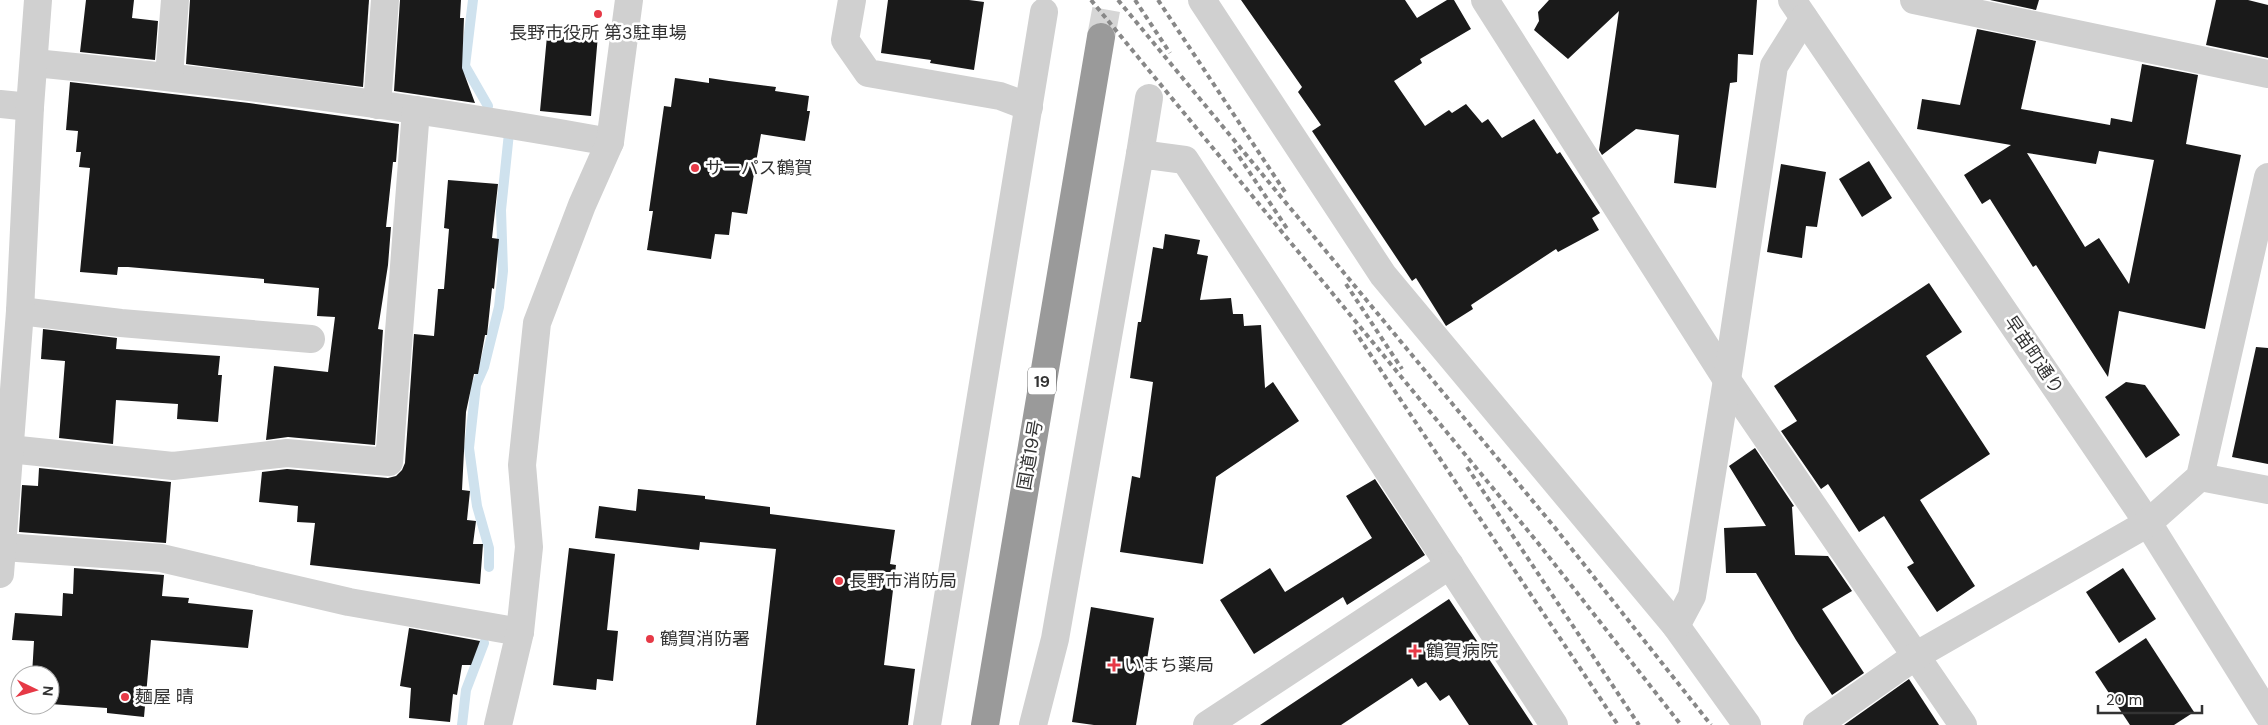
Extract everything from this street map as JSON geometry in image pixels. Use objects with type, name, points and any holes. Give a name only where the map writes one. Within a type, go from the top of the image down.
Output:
[{"type":"highway","name":"国道19号","points":[[985,725],[1101,37]]},
{"type":"street","points":[[0,574],[9,449],[8,363],[20,311],[30,107],[38,0]]},
{"type":"street","points":[[169,76],[175,0]]},
{"type":"street","points":[[377,105],[386,0]]},
{"type":"street","points":[[498,725],[520,632],[529,546],[522,465],[537,323],[582,205],[610,142],[629,0]]},
{"type":"street","points":[[852,0],[845,40],[868,73],[1000,96],[1029,107]]},
{"type":"street","points":[[1202,0],[1383,275],[1676,626],[1747,725]]},
{"type":"street","points":[[1485,0],[1728,380],[1963,725]]},
{"type":"street","points":[[1914,0],[2268,74]]},
{"type":"street","points":[[1676,626],[1692,596],[1728,380],[1774,66],[1798,9]]},
{"type":"street","name":"早苗町通り","points":[[1798,9],[2148,523],[2268,714]]},
{"type":"street","points":[[927,725],[1044,12]]},
{"type":"street","points":[[34,63],[169,76],[416,110],[610,142]]},
{"type":"street","points":[[1032,725],[1055,639],[1149,98]]},
{"type":"street","points":[[0,104],[30,107]]},
{"type":"street","points":[[9,449],[173,466],[287,452],[390,462],[416,110]]},
{"type":"street","points":[[1140,154],[1185,160],[1554,725]]},
{"type":"street","points":[[1816,725],[1917,655],[2148,523],[2200,477],[2268,177]]},
{"type":"street","points":[[20,311],[121,323],[311,339]]},
{"type":"street","points":[[2200,477],[2268,490]]},
{"type":"street","points":[[3,547],[162,558],[349,602],[520,632]]},
{"type":"street","points":[[1208,725],[1450,565]]},
{"type":"building","points":[[86,0],[134,0],[132,18],[158,21],[155,60],[80,52]]},
{"type":"building","points":[[190,0],[369,0],[363,87],[186,64]]},
{"type":"building","points":[[400,0],[461,0],[460,18],[464,18],[462,68],[475,103],[394,91]]},
{"type":"building","points":[[888,0],[969,0],[984,2],[974,70],[930,63],[931,60],[881,53]]},
{"type":"building","points":[[1241,0],[1405,0],[1417,18],[1447,0],[1454,0],[1471,29],[1420,59],[1422,63],[1394,81],[1425,126],[1449,110],[1452,113],[1466,104],[1482,123],[1488,119],[1502,138],[1534,119],[1557,154],[1560,152],[1600,213],[1592,218],[1599,230],[1558,252],[1556,249],[1471,305],[1473,309],[1446,326],[1416,278],[1412,281],[1312,131],[1321,125],[1298,92],[1302,87]]},
{"type":"building","points":[[1549,0],[1757,0],[1753,55],[1738,54],[1737,82],[1730,83],[1716,188],[1674,183],[1679,135],[1636,129],[1602,155],[1599,150],[1619,11],[1568,59],[1534,30],[1539,21],[1538,12]]},
{"type":"building","points":[[1990,0],[2039,0],[2036,10]]},
{"type":"building","points":[[2216,0],[2248,0],[2268,5],[2268,58],[2206,45]]},
{"type":"building","points":[[1977,29],[2036,41],[2021,109],[2110,125],[2111,118],[2132,122],[2142,64],[2198,75],[2186,144],[2241,155],[2205,329],[2119,311],[2108,377],[2036,265],[2033,267],[1990,199],[1982,204],[1964,175],[2011,145],[1917,129],[1922,99],[1960,105]],"holes":[[[2099,151],[2154,160],[2129,284],[2099,238],[2085,247],[2027,153],[2096,164]]]},
{"type":"building","points":[[568,32],[598,35],[591,116],[540,111],[547,36],[568,37]]},
{"type":"building","name":"サーパス鶴賀","points":[[675,78],[709,83],[709,78],[776,87],[775,91],[809,96],[807,111],[810,111],[805,141],[761,134],[747,214],[732,212],[729,235],[715,234],[711,259],[647,250],[653,211],[649,211],[664,106],[671,107]]},
{"type":"building","points":[[70,82],[249,103],[399,124],[396,162],[393,162],[386,227],[391,227],[388,265],[378,329],[383,330],[375,445],[288,437],[266,440],[274,366],[328,372],[335,317],[317,316],[319,288],[264,283],[264,279],[128,267],[118,267],[117,275],[80,272],[90,168],[79,167],[81,152],[76,152],[78,131],[66,130]]},
{"type":"building","points":[[1869,161],[1892,198],[1862,217],[1839,179]]},
{"type":"building","points":[[1781,164],[1826,172],[1817,227],[1806,226],[1802,258],[1767,252]]},
{"type":"building","points":[[448,180],[498,184],[492,238],[499,239],[494,289],[492,288],[487,335],[485,335],[478,374],[474,374],[466,412],[462,490],[470,491],[467,520],[476,521],[473,544],[483,544],[480,584],[310,565],[315,523],[297,522],[298,506],[259,502],[262,472],[287,469],[388,478],[396,476],[402,470],[405,463],[414,334],[434,336],[438,289],[444,289],[449,229],[444,228]]},
{"type":"building","points":[[1165,234],[1200,240],[1197,254],[1208,256],[1200,300],[1231,298],[1233,314],[1243,314],[1244,326],[1261,325],[1265,388],[1273,382],[1299,421],[1216,477],[1203,564],[1120,552],[1132,476],[1140,478],[1153,382],[1130,378],[1138,322],[1141,322],[1153,247],[1163,249]]},
{"type":"building","points":[[1929,283],[1962,332],[1926,356],[1990,454],[1920,500],[1975,586],[1937,612],[1907,567],[1914,563],[1884,516],[1859,532],[1828,484],[1821,489],[1781,431],[1797,421],[1774,386]]},
{"type":"building","points":[[43,329],[117,338],[116,349],[220,356],[218,375],[222,375],[218,422],[177,419],[178,404],[116,400],[113,444],[59,438],[65,361],[41,359]]},
{"type":"building","points":[[2256,347],[2268,348],[2268,464],[2232,457]]},
{"type":"building","points":[[2126,382],[2145,385],[2180,435],[2146,458],[2105,397]]},
{"type":"building","points":[[1755,448],[1794,506],[1792,507],[1795,555],[1828,556],[1852,591],[1822,609],[1864,673],[1832,695],[1756,573],[1726,573],[1724,528],[1766,526],[1729,466]]},
{"type":"building","points":[[39,468],[171,482],[166,543],[19,532],[22,485],[38,486]]},
{"type":"building","points":[[1375,479],[1425,555],[1347,605],[1343,597],[1254,654],[1220,600],[1270,568],[1285,592],[1372,538],[1346,496]]},
{"type":"building","points":[[638,489],[705,496],[705,499],[770,507],[770,514],[895,530],[890,564],[896,565],[884,665],[915,669],[908,725],[756,725],[776,549],[700,542],[699,550],[595,538],[599,506],[636,511]]},
{"type":"building","points":[[569,548],[615,554],[607,630],[618,631],[613,681],[597,679],[596,690],[553,685]]},
{"type":"building","points":[[74,568],[164,575],[162,596],[189,598],[188,603],[253,610],[248,648],[151,640],[144,717],[107,713],[107,708],[60,705],[60,665],[33,665],[34,641],[12,640],[15,613],[62,616],[63,593],[73,594]]},
{"type":"building","points":[[2123,568],[2156,619],[2119,643],[2086,592]]},
{"type":"building","points":[[1449,599],[1533,725],[1469,725],[1449,695],[1440,701],[1426,682],[1418,687],[1412,678],[1341,725],[1260,725]]},
{"type":"building","points":[[1091,607],[1154,618],[1136,725],[1094,725],[1072,722]]},
{"type":"building","points":[[409,628],[480,641],[471,665],[462,665],[457,695],[453,694],[450,722],[409,718],[411,688],[400,686]]},
{"type":"building","points":[[2146,638],[2194,712],[2174,725],[2130,725],[2095,672]]},
{"type":"building","points":[[1909,679],[1939,725],[1844,725]]},
{"type":"waterway","points":[[473,0],[465,66],[488,106]]},
{"type":"waterway","points":[[489,567],[489,548],[477,506],[469,448],[476,385],[484,367],[499,307],[503,271],[501,210],[509,133]]},
{"type":"waterway","points":[[462,725],[466,690],[484,643]]},
{"type":"tunnel","points":[[1101,37],[1108,0]]},
{"type":"railway","points":[[1091,0],[1538,543],[1681,725]]},
{"type":"railway","points":[[1118,0],[1556,529],[1711,725]]},
{"type":"railway","points":[[1135,0],[1170,53]]},
{"type":"railway","points":[[1158,0],[1285,192]]},
{"type":"railway","points":[[1234,149],[1288,230]]},
{"type":"railway","points":[[1346,284],[1402,369]]},
{"type":"railway","points":[[1354,330],[1618,725]]},
{"type":"railway","points":[[1467,467],[1639,725]]},
{"type":"place","name":"長野市役所 第3駐車場","points":[[598,14]]},
{"type":"place","name":"サーパス鶴賀","points":[[695,168]]},
{"type":"place","name":"長野市消防局","points":[[839,581]]},
{"type":"place","name":"鶴賀消防署","points":[[650,639]]},
{"type":"place","name":"鶴賀病院","points":[[1415,651]]},
{"type":"place","name":"いまち薬局","points":[[1114,665]]},
{"type":"place","name":"麺屋 晴","points":[[125,697]]}]
